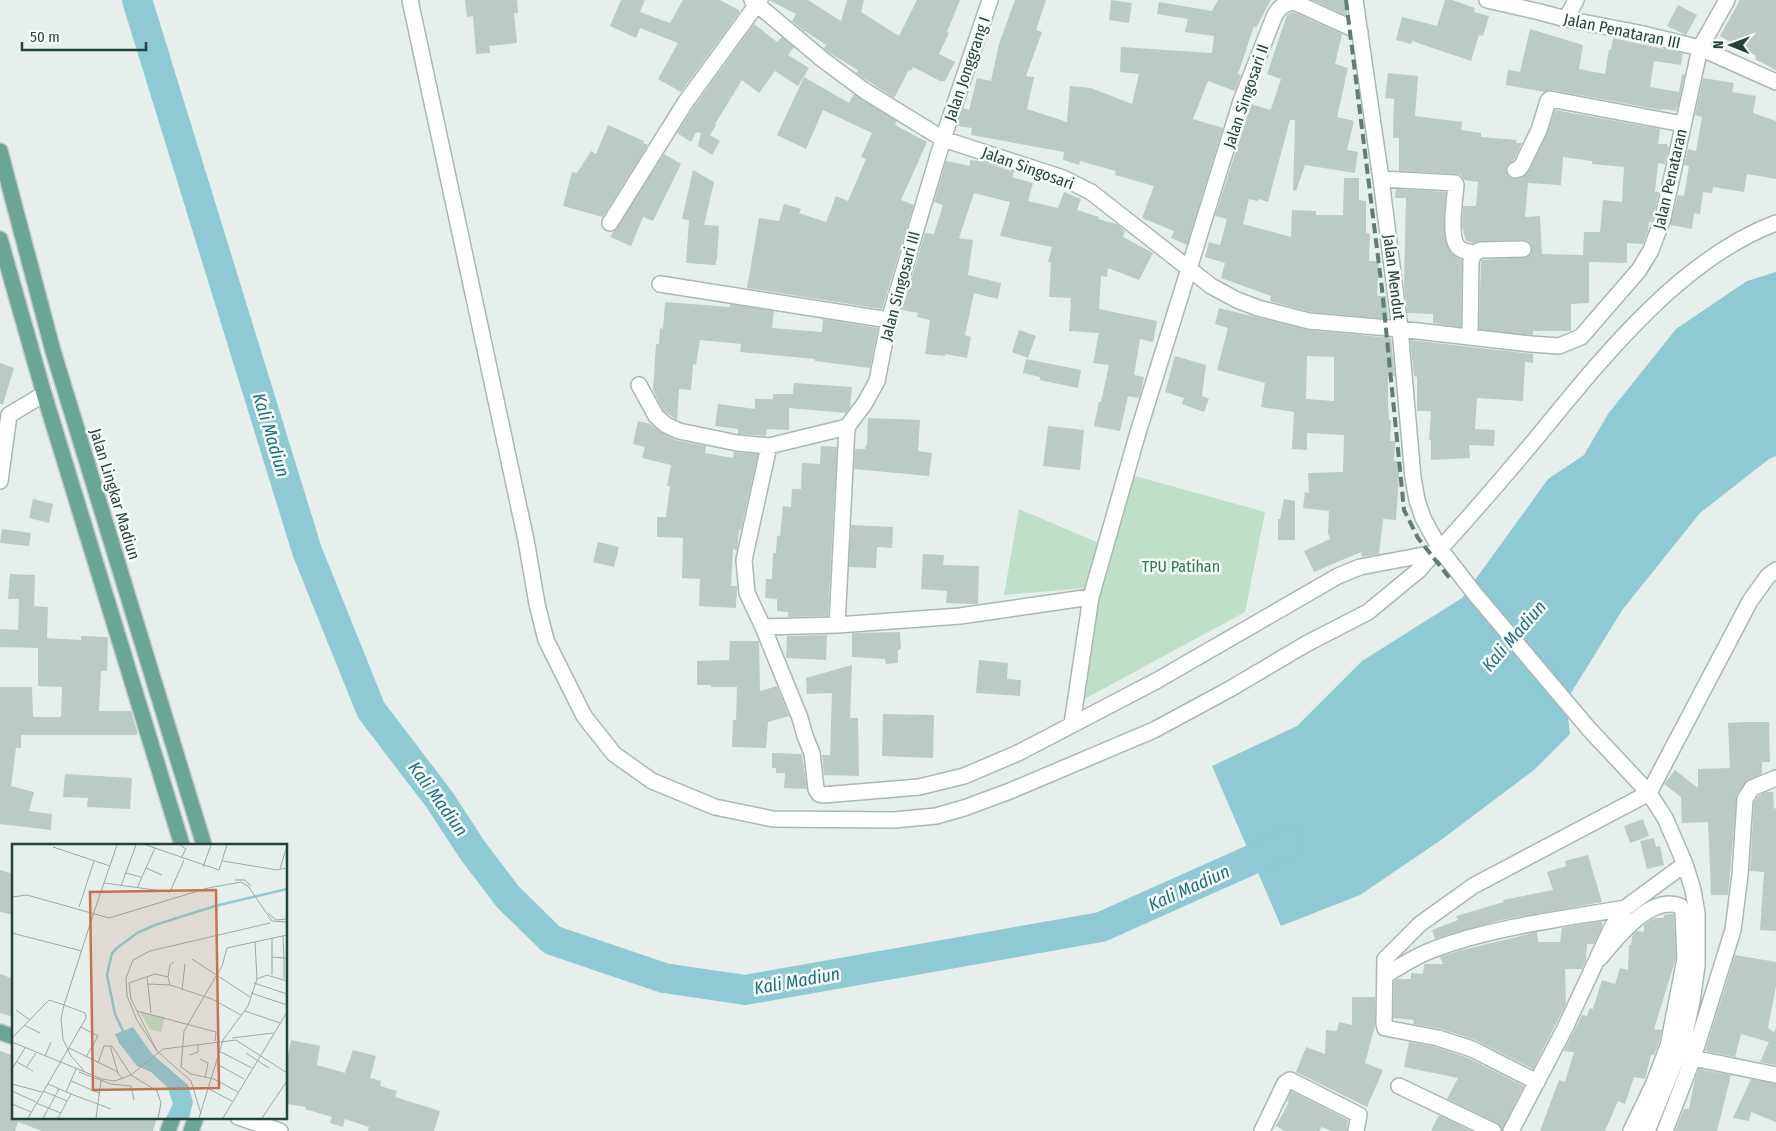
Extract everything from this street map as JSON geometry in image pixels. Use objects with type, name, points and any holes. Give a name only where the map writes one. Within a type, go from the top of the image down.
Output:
[{"type":"main road","name":"Jalan Lingkar Madiun","points":[[0,151],[46,323],[204,844]]},
{"type":"main road","points":[[0,239],[44,394],[182,844]]},
{"type":"main road","points":[[25,329],[46,323]]},
{"type":"main road","points":[[0,1032],[12,1036]]},
{"type":"main road","points":[[168,1131],[173,1118]]},
{"type":"main road","points":[[191,1131],[196,1118]]},
{"type":"street","points":[[410,0],[546,640],[584,716],[614,754],[652,781],[715,807],[774,819],[894,820],[936,816],[1010,792],[1154,730],[1230,689],[1306,644],[1368,612],[1419,570],[1485,500],[1597,364],[1660,300],[1716,253],[1760,229],[1776,223]]},
{"type":"street","name":"Jalan Jonggrang I","points":[[944,139],[990,0]]},
{"type":"street","name":"Jalan Mendut","points":[[1355,0],[1381,179],[1400,329],[1413,478],[1423,518],[1437,551],[1589,729],[1649,793],[1665,818],[1685,864],[1693,890],[1697,913],[1697,966],[1692,1001],[1683,1043],[1647,1131]]},
{"type":"street","name":"Jalan Penataran III","points":[[1487,0],[1566,19],[1639,32],[1700,48]]},
{"type":"street","points":[[1566,19],[1576,0]]},
{"type":"street","name":"Jalan Penataran","points":[[1400,329],[1559,346],[1581,338],[1639,270],[1651,250],[1664,218],[1700,48],[1726,0]]},
{"type":"street","points":[[610,223],[684,103],[756,1]]},
{"type":"street","name":"Jalan Singosari","points":[[756,1],[822,59],[858,85],[944,139],[1070,181],[1090,192],[1211,286],[1237,300],[1309,321],[1400,329]]},
{"type":"street","name":"Jalan Singosari II","points":[[1072,724],[1091,597],[1137,436],[1188,268],[1242,101],[1278,9],[1294,2],[1360,32]]},
{"type":"street","points":[[1700,48],[1776,82]]},
{"type":"street","points":[[1515,170],[1519,169],[1522,165],[1535,139],[1548,100],[1683,124]]},
{"type":"street","name":"Jalan Singosari III","points":[[847,427],[874,388],[889,320],[944,139]]},
{"type":"street","points":[[1381,179],[1454,183],[1456,185],[1453,215],[1455,241],[1459,248],[1474,253],[1481,250],[1523,249]]},
{"type":"street","points":[[1470,336],[1472,261],[1474,253]]},
{"type":"street","points":[[660,284],[889,320]]},
{"type":"street","points":[[639,385],[656,416],[666,426],[679,431],[736,443],[769,446],[847,427],[836,625]]},
{"type":"street","points":[[0,481],[4,413],[44,394]]},
{"type":"street","points":[[769,446],[744,560],[746,593],[763,627],[794,701],[812,753],[818,794],[919,787],[964,776],[1018,753],[1156,681],[1338,576],[1360,567],[1437,551]]},
{"type":"street","points":[[1537,1082],[1472,1049],[1438,1038],[1385,1028],[1385,959],[1420,924],[1473,886],[1649,793],[1750,600],[1768,576],[1776,570]]},
{"type":"street","points":[[763,627],[836,625],[960,616],[1091,597]]},
{"type":"street","points":[[1665,1131],[1693,1058],[1732,930],[1740,875],[1746,799],[1752,788],[1776,778]]},
{"type":"street","points":[[1511,1131],[1564,1030],[1612,927],[1625,908],[1685,864]]},
{"type":"street","points":[[1598,959],[1630,924],[1651,909],[1667,903],[1680,906],[1683,911],[1685,959],[1668,1046],[1654,1083],[1631,1131]]},
{"type":"street","points":[[1385,975],[1430,951],[1450,944],[1501,931],[1625,908]]},
{"type":"street","points":[[1693,1058],[1776,1075]]},
{"type":"street","points":[[1262,1131],[1285,1083],[1290,1080],[1356,1113],[1360,1118],[1356,1131]]},
{"type":"street","points":[[1399,1086],[1493,1131]]},
{"type":"street","points":[[241,1118],[280,1131]]},
{"type":"green space","name":"TPU Patihan","points":[[1135,476],[1265,512],[1245,612],[1079,702],[1088,625]]},
{"type":"green space","name":"TPU Patihan","points":[[1019,509],[1099,543],[1085,588],[1004,595]]},
{"type":"water","points":[[1776,272],[1776,456],[1769,459],[1700,513],[1623,609],[1566,701],[1570,734],[1534,770],[1441,840],[1360,895],[1281,926],[1212,766],[1297,726],[1362,661],[1462,598],[1548,479],[1584,455],[1608,414],[1676,329],[1747,281]]},
{"type":"building","points":[[465,0],[517,0],[518,13],[514,13],[517,43],[489,46],[490,53],[476,54],[473,16],[467,17]]},
{"type":"building","points":[[621,0],[645,0],[640,12],[670,23],[683,0],[720,0],[739,10],[739,13],[681,92],[658,79],[678,43],[640,28],[636,38],[610,26]]},
{"type":"building","points":[[769,0],[808,0],[841,21],[847,0],[864,0],[861,12],[899,36],[917,0],[960,0],[947,32],[949,33],[939,54],[955,62],[945,81],[940,81],[913,67],[911,71],[909,70],[894,98],[856,73],[858,70],[828,52],[824,48],[826,45],[792,21],[796,14]]},
{"type":"building","points":[[1015,0],[1046,0],[1036,30],[1042,32],[1026,76],[1034,77],[1027,109],[1067,122],[1070,86],[1091,88],[1132,104],[1139,74],[1120,72],[1121,47],[1212,53],[1214,36],[1185,32],[1188,19],[1157,14],[1159,2],[1212,11],[1218,0],[1271,0],[1256,28],[1254,26],[1238,74],[1241,75],[1235,91],[1208,81],[1193,119],[1223,128],[1187,245],[1171,238],[1174,231],[1142,218],[1154,186],[1115,175],[1116,171],[1080,161],[1079,165],[1063,160],[1064,152],[971,135],[972,128],[957,126],[963,108],[969,110],[977,78],[991,81],[999,44]]},
{"type":"building","points":[[1111,0],[1132,3],[1129,23],[1109,20]]},
{"type":"building","points":[[1312,0],[1346,0],[1347,16]]},
{"type":"building","points":[[1445,0],[1452,0],[1475,8],[1474,12],[1489,16],[1483,36],[1479,35],[1471,61],[1412,41],[1411,44],[1396,40],[1402,17],[1437,26]]},
{"type":"building","points":[[1740,0],[1776,0],[1776,70],[1755,59],[1756,56],[1720,36]]},
{"type":"building","points":[[1678,5],[1697,15],[1686,35],[1667,26]]},
{"type":"building","points":[[1293,12],[1342,34],[1335,64],[1348,68],[1337,117],[1354,121],[1347,150],[1358,152],[1355,173],[1305,165],[1296,191],[1293,190],[1295,120],[1290,120],[1268,202],[1259,199],[1258,201],[1249,199],[1243,224],[1291,237],[1292,210],[1316,211],[1316,215],[1343,215],[1344,178],[1359,178],[1359,200],[1366,201],[1366,233],[1370,234],[1369,261],[1379,261],[1377,293],[1378,296],[1386,296],[1388,319],[1311,312],[1270,301],[1271,296],[1221,278],[1225,263],[1205,257],[1209,242],[1220,245],[1227,219],[1215,216],[1251,104],[1271,109],[1281,79],[1267,74],[1287,15]]},
{"type":"building","points":[[754,24],[777,42],[782,37],[794,47],[788,55],[809,68],[798,86],[775,71],[759,93],[742,80],[710,135],[720,141],[712,155],[698,146],[701,133],[696,132],[691,142],[677,133]]},
{"type":"building","points":[[1530,29],[1583,45],[1579,69],[1605,74],[1609,49],[1611,50],[1613,38],[1683,53],[1681,65],[1654,61],[1650,87],[1679,92],[1682,74],[1685,75],[1677,111],[1661,110],[1552,90],[1545,92],[1506,85],[1508,70],[1520,72]]},
{"type":"building","points":[[1388,73],[1418,76],[1415,116],[1462,122],[1461,130],[1481,133],[1481,137],[1517,140],[1516,143],[1522,143],[1514,160],[1506,168],[1508,176],[1513,179],[1522,178],[1530,169],[1547,134],[1555,110],[1660,129],[1658,144],[1667,144],[1669,147],[1665,164],[1658,163],[1655,192],[1659,192],[1654,215],[1651,222],[1649,222],[1643,244],[1627,243],[1627,263],[1589,262],[1589,303],[1571,304],[1571,331],[1533,331],[1533,335],[1479,329],[1481,260],[1527,257],[1531,253],[1531,245],[1528,241],[1523,240],[1481,241],[1473,243],[1466,241],[1462,227],[1463,206],[1476,206],[1478,182],[1464,180],[1461,175],[1456,174],[1399,171],[1399,138],[1393,138],[1394,99],[1385,98]],"holes":[[[1563,157],[1592,161],[1592,164],[1624,167],[1622,202],[1603,200],[1600,232],[1584,232],[1583,255],[1542,254],[1540,216],[1525,217],[1528,183],[1561,185]]]},
{"type":"building","points":[[804,77],[849,103],[854,94],[897,121],[895,125],[927,142],[901,200],[914,205],[882,309],[747,288],[759,218],[779,221],[784,204],[801,209],[799,213],[826,222],[836,196],[848,201],[866,159],[861,157],[872,133],[823,110],[806,149],[777,135]]},
{"type":"building","points":[[1703,78],[1734,83],[1732,92],[1756,96],[1753,113],[1776,121],[1776,179],[1747,174],[1744,192],[1713,187],[1712,193],[1703,192],[1700,214],[1694,213],[1692,229],[1670,225],[1678,195],[1684,196],[1689,166],[1684,165],[1688,149],[1696,151],[1702,117],[1695,115]]},
{"type":"building","points":[[608,125],[644,141],[643,143],[648,145],[603,217],[563,206],[572,172],[577,173],[591,151],[596,154]]},
{"type":"building","points":[[664,154],[681,164],[653,221],[643,217],[631,246],[610,237]]},
{"type":"building","points":[[970,160],[980,161],[1014,172],[1012,177],[1033,183],[1028,201],[1058,208],[1064,192],[1081,199],[1077,210],[1099,217],[1098,219],[1117,224],[1125,231],[1123,237],[1153,253],[1139,280],[1108,268],[1107,277],[1101,276],[1099,309],[1157,321],[1153,342],[1140,339],[1134,375],[1144,377],[1142,388],[1139,398],[1128,396],[1120,431],[1094,426],[1109,365],[1093,363],[1099,333],[1069,331],[1071,298],[1049,297],[1051,263],[1048,262],[1052,247],[1000,236],[1010,202],[974,193],[959,238],[973,240],[968,275],[1001,283],[998,299],[974,293],[965,335],[971,337],[967,358],[945,354],[945,356],[925,354],[930,320],[917,317],[918,313],[902,310],[925,233],[934,234],[943,205],[934,202],[946,161],[970,166]]},
{"type":"building","points":[[693,170],[714,182],[704,225],[719,226],[716,265],[686,263],[689,220],[682,219]]},
{"type":"building","points":[[1396,189],[1446,192],[1445,239],[1451,253],[1462,260],[1461,327],[1433,323],[1433,314],[1407,313],[1404,284],[1406,198],[1395,198]]},
{"type":"building","points":[[665,302],[730,307],[730,304],[774,311],[772,328],[822,332],[823,319],[878,328],[870,368],[815,361],[815,359],[740,352],[741,344],[700,340],[696,365],[693,364],[691,390],[679,389],[677,420],[663,410],[653,390],[656,344],[659,344],[660,328],[663,329]]},
{"type":"building","points":[[1219,308],[1308,330],[1391,338],[1395,376],[1388,376],[1389,420],[1391,420],[1390,441],[1395,441],[1394,461],[1400,461],[1396,520],[1383,519],[1379,554],[1362,557],[1361,552],[1314,572],[1304,551],[1330,539],[1328,533],[1329,511],[1303,508],[1305,492],[1309,493],[1308,473],[1343,472],[1344,435],[1307,433],[1307,450],[1292,449],[1294,412],[1261,407],[1265,383],[1217,370],[1228,328],[1215,324]],"holes":[[[1307,356],[1334,357],[1334,401],[1306,399]]]},
{"type":"building","points":[[1019,330],[1036,336],[1028,358],[1012,352]]},
{"type":"building","points":[[1410,340],[1533,354],[1533,363],[1525,362],[1523,401],[1477,398],[1475,429],[1495,430],[1494,446],[1469,445],[1470,458],[1431,460],[1431,440],[1429,440],[1431,411],[1417,411],[1417,377],[1414,376]]},
{"type":"building","points":[[1175,356],[1206,365],[1202,396],[1209,399],[1204,412],[1182,404],[1184,398],[1165,392]]},
{"type":"building","points":[[1026,359],[1081,370],[1078,388],[1040,380],[1040,377],[1023,373]]},
{"type":"building","points":[[0,363],[14,368],[3,404],[0,404]]},
{"type":"building","points":[[794,383],[852,387],[850,408],[846,413],[789,408],[789,430],[767,429],[766,436],[738,434],[738,429],[715,426],[718,404],[755,409],[755,399],[773,399],[773,394],[793,394]]},
{"type":"building","points":[[868,418],[920,420],[918,451],[932,453],[929,476],[854,469],[855,449],[865,449],[867,445]]},
{"type":"building","points":[[638,421],[650,424],[675,440],[706,446],[705,453],[733,458],[734,452],[758,454],[741,530],[739,530],[737,550],[733,549],[731,586],[737,586],[736,608],[699,606],[700,579],[682,578],[683,538],[657,537],[657,517],[666,517],[670,486],[667,486],[671,465],[642,458],[645,447],[633,444]]},
{"type":"building","points":[[1048,426],[1084,430],[1080,470],[1043,466]]},
{"type":"building","points":[[821,446],[837,447],[828,616],[788,617],[788,612],[777,611],[777,599],[765,598],[766,579],[772,579],[773,553],[776,553],[777,536],[780,536],[783,506],[791,507],[792,489],[801,489],[802,463],[820,464]]},
{"type":"building","points":[[33,499],[53,504],[49,523],[29,518]]},
{"type":"building","points":[[1284,499],[1295,501],[1295,540],[1278,540],[1278,519],[1280,519]]},
{"type":"building","points":[[851,525],[893,527],[892,548],[877,547],[876,568],[849,567]]},
{"type":"building","points":[[2,529],[31,533],[29,546],[0,543]]},
{"type":"building","points":[[598,542],[619,547],[614,567],[593,562]]},
{"type":"building","points":[[923,554],[944,555],[943,565],[979,566],[978,604],[946,603],[947,591],[921,589]]},
{"type":"building","points":[[10,574],[35,575],[34,606],[48,607],[47,638],[81,640],[81,636],[108,637],[107,671],[101,671],[99,711],[131,711],[137,731],[137,735],[21,735],[21,748],[16,748],[11,786],[34,792],[29,811],[52,814],[51,830],[0,824],[0,687],[32,687],[33,717],[61,717],[62,687],[38,686],[38,648],[0,647],[0,629],[18,630],[19,599],[8,599]]},
{"type":"building","points":[[900,632],[901,649],[898,650],[898,663],[886,664],[885,659],[852,657],[852,633]]},
{"type":"building","points":[[827,635],[826,660],[786,658],[787,636]]},
{"type":"building","points":[[730,641],[759,641],[760,691],[777,686],[789,716],[768,722],[766,748],[732,747],[733,720],[736,720],[737,687],[697,685],[697,661],[729,660]]},
{"type":"building","points":[[979,660],[1008,663],[1007,679],[1021,680],[1020,696],[976,693]]},
{"type":"building","points":[[852,665],[850,718],[858,718],[859,776],[824,775],[822,755],[830,755],[832,693],[807,694],[806,678]]},
{"type":"building","points":[[883,714],[934,715],[933,758],[882,756]]},
{"type":"building","points":[[1769,722],[1770,762],[1762,762],[1762,774],[1748,780],[1737,794],[1728,895],[1711,895],[1708,822],[1682,823],[1681,797],[1664,784],[1675,770],[1698,788],[1698,769],[1730,768],[1728,723]]},
{"type":"building","points":[[772,753],[802,754],[807,789],[784,788],[785,773],[776,773],[776,768],[772,768]]},
{"type":"building","points":[[65,774],[132,778],[130,809],[87,807],[88,798],[63,797]]},
{"type":"building","points":[[1766,792],[1773,792],[1774,809],[1776,808],[1776,931],[1760,930],[1764,872],[1750,871],[1754,802],[1758,796]]},
{"type":"building","points":[[1643,819],[1649,836],[1630,843],[1624,826]]},
{"type":"building","points":[[1654,838],[1656,847],[1660,846],[1664,865],[1647,869],[1640,841]]},
{"type":"building","points":[[1588,855],[1602,902],[1501,920],[1435,939],[1432,930],[1458,920],[1456,916],[1504,902],[1503,900],[1553,890],[1547,872],[1566,866],[1565,861]]},
{"type":"building","points":[[0,870],[12,873],[12,915],[0,912]]},
{"type":"building","points":[[1674,914],[1676,958],[1654,1029],[1662,1030],[1659,1043],[1654,1055],[1651,1055],[1645,1079],[1634,1077],[1625,1104],[1618,1101],[1605,1131],[1540,1131],[1559,1080],[1565,1082],[1574,1052],[1564,1051],[1582,1015],[1587,1016],[1590,1008],[1593,1009],[1602,980],[1615,984],[1620,968],[1628,970],[1629,945],[1631,945],[1632,936],[1637,931],[1644,932],[1644,925],[1651,920],[1664,918],[1664,915]]},
{"type":"building","points":[[1602,921],[1602,927],[1594,944],[1587,944],[1586,960],[1582,969],[1565,969],[1566,1004],[1533,1069],[1475,1040],[1441,1029],[1413,1024],[1414,1020],[1393,1018],[1394,981],[1397,979],[1411,979],[1411,973],[1423,974],[1424,964],[1443,964],[1440,957],[1537,932],[1538,942],[1560,942],[1562,928]]},
{"type":"building","points":[[1735,955],[1776,962],[1776,986],[1768,1028],[1774,1032],[1776,1028],[1776,1065],[1760,1062],[1769,1042],[1741,1034],[1735,1057],[1705,1051]]},
{"type":"building","points":[[0,974],[12,978],[12,1016],[0,1013]]},
{"type":"building","points":[[1352,997],[1375,997],[1375,1026],[1365,1063],[1383,1070],[1367,1107],[1296,1072],[1306,1047],[1325,1054],[1326,1030],[1337,1031],[1339,1022],[1352,1025]]},
{"type":"building","points":[[291,1040],[320,1046],[317,1065],[345,1073],[353,1050],[376,1056],[370,1078],[381,1081],[380,1086],[397,1091],[395,1097],[440,1111],[434,1131],[368,1131],[369,1127],[345,1119],[343,1127],[330,1123],[332,1117],[305,1109],[306,1107],[288,1104],[288,1055]]},
{"type":"building","points":[[1409,1042],[1436,1047],[1468,1058],[1524,1086],[1502,1129],[1497,1123],[1447,1099],[1458,1078],[1404,1067]]},
{"type":"building","points":[[0,1051],[12,1055],[12,1118],[157,1118],[153,1131],[42,1131],[18,1122],[15,1131],[0,1131]]},
{"type":"building","points":[[1699,1069],[1731,1075],[1717,1131],[1675,1131],[1684,1109],[1689,1109]]},
{"type":"building","points":[[1751,1079],[1776,1084],[1776,1122],[1751,1112],[1749,1121],[1733,1118]]},
{"type":"building","points":[[1291,1091],[1348,1120],[1347,1131],[1331,1131],[1322,1127],[1319,1131],[1285,1131],[1276,1126],[1289,1102],[1287,1101]]},
{"type":"building","points":[[1439,1115],[1471,1131],[1431,1131]]},
{"type":"waterway","name":"Kali Madiun","points":[[137,0],[307,551],[371,710],[439,799],[473,851],[508,897],[552,940],[664,978],[745,990],[1101,927],[1289,843]]},
{"type":"railway","points":[[1346,0],[1382,289],[1404,510],[1418,538],[1451,580]]}]
